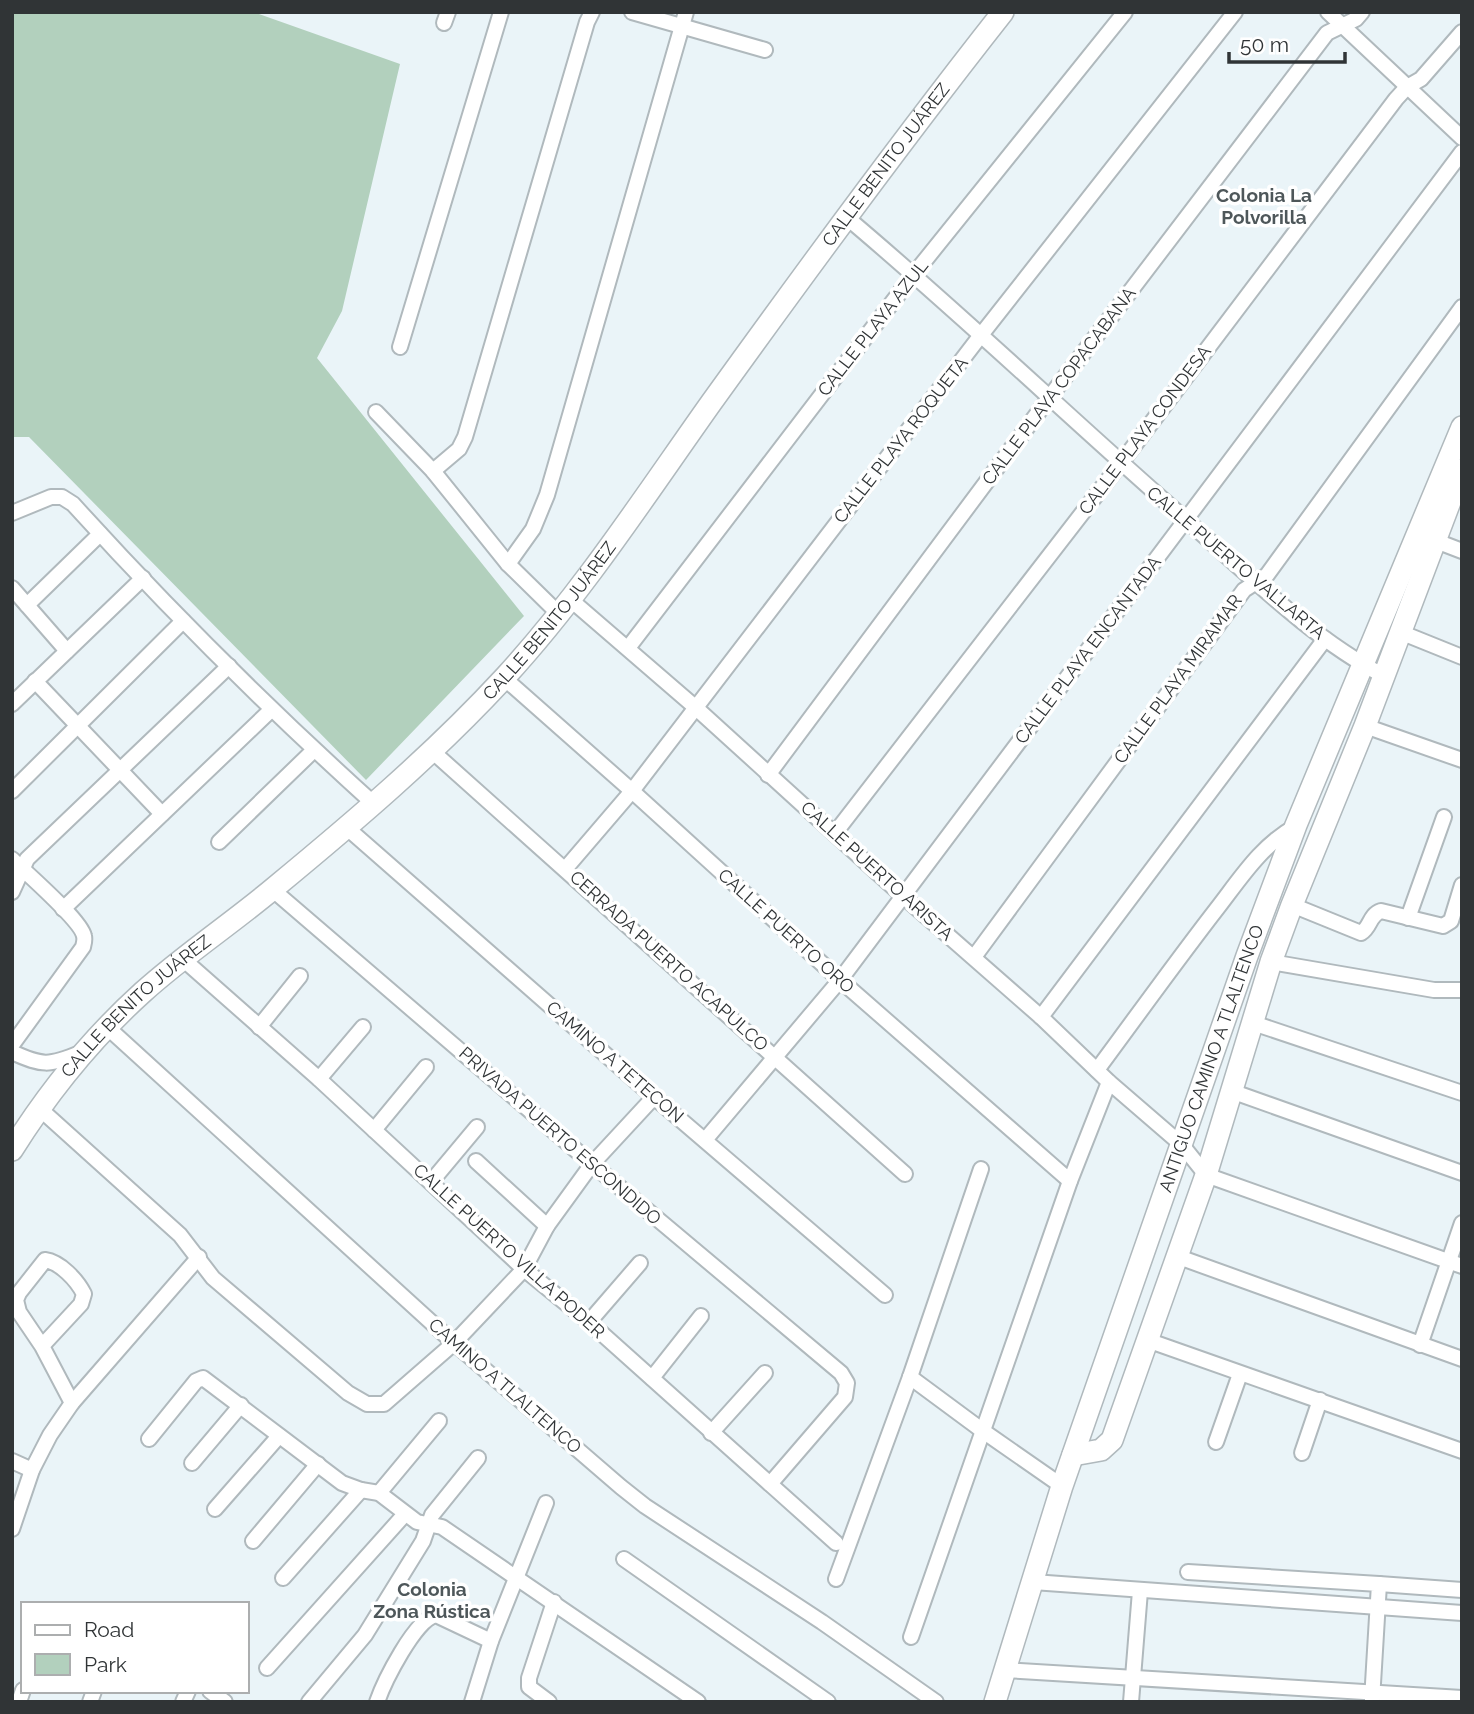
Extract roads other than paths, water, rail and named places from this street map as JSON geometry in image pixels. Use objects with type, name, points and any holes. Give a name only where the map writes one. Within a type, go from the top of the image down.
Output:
[{"type":"street","points":[[400,347],[501,12]]},
{"type":"street","points":[[433,471],[458,449],[465,437],[592,12]]},
{"type":"street","points":[[632,12],[765,50]]},
{"type":"street","points":[[508,564],[533,529],[547,495],[686,12]]},
{"type":"street","name":"CALLE BENITO JUÁREZ","points":[[12,1150],[39,1108],[85,1051],[145,990],[273,890],[374,804],[432,751],[504,678],[565,607],[845,216],[1003,12]]},
{"type":"street","name":"CALLE PLAYA AZUL","points":[[628,648],[914,274],[1125,12]]},
{"type":"street","name":"CALLE PLAYA ROQUETA","points":[[566,868],[632,791],[981,335],[1235,12]]},
{"type":"street","points":[[1328,12],[1462,138]]},
{"type":"street","name":"CALLE PLAYA COPACABANA","points":[[768,775],[1049,398],[1327,33],[1356,19],[1362,12]]},
{"type":"street","name":"CALLE PLAYA CONDESA","points":[[835,833],[1121,463],[1396,99],[1407,87],[1421,79],[1462,32]]},
{"type":"street","name":"CALLE PLAYA ENCANTADA","points":[[705,1140],[839,980],[1462,152]]},
{"type":"street","name":"CALLE PUERTO VALLARTA","points":[[845,216],[914,274],[1255,581],[1325,639],[1364,666],[1384,676]]},
{"type":"street","name":"CALLE PLAYA MIRAMAR","points":[[974,957],[1244,590],[1268,575],[1462,307]]},
{"type":"street","name":"CALLE PUERTO ARISTA","points":[[376,412],[433,471],[508,564],[565,607],[628,648],[1182,1145],[1206,1175]]},
{"type":"street","name":"ANTIGUO CAMINO A TLALTENCO","points":[[995,1702],[1062,1486],[1247,956],[1296,825],[1364,666],[1439,507],[1462,426]]},
{"type":"street","points":[[1073,1455],[1101,1450],[1112,1440],[1206,1175],[1271,962],[1366,726],[1436,541],[1439,507],[1462,470]]},
{"type":"street","points":[[12,513],[51,497],[62,497],[73,504],[271,710],[374,804]]},
{"type":"street","points":[[27,605],[100,534]]},
{"type":"street","points":[[1436,541],[1462,551]]},
{"type":"street","points":[[12,704],[143,578]]},
{"type":"street","points":[[12,588],[66,651]]},
{"type":"street","points":[[12,791],[183,621]]},
{"type":"street","points":[[1401,632],[1462,657]]},
{"type":"street","points":[[1041,1017],[1325,639]]},
{"type":"street","points":[[12,892],[24,871],[27,859],[229,666]]},
{"type":"street","name":"CALLE PUERTO ORO","points":[[504,678],[839,980],[1070,1181]]},
{"type":"street","points":[[35,681],[162,814]]},
{"type":"street","points":[[64,909],[271,710]]},
{"type":"street","points":[[1366,726],[1462,760]]},
{"type":"street","points":[[219,842],[314,750]]},
{"type":"street","name":"CERRADA PUERTO ACAPULCO","points":[[432,751],[566,868],[905,1174]]},
{"type":"street","points":[[1408,918],[1444,817]]},
{"type":"street","points":[[1097,1070],[1264,848],[1296,825]]},
{"type":"street","name":"CAMINO A TETECON","points":[[346,827],[654,1097],[886,1295]]},
{"type":"street","points":[[12,859],[64,909],[85,938],[83,947],[12,1045]]},
{"type":"street","points":[[1292,905],[1361,933],[1365,931],[1372,917],[1381,911],[1443,926],[1451,921],[1462,885]]},
{"type":"street","name":"PRIVADA PUERTO ESCONDIDO","points":[[273,890],[841,1373],[847,1383],[845,1397],[770,1484]]},
{"type":"street","name":"CALLE PUERTO VILLA PODER","points":[[184,960],[319,1079],[524,1269],[589,1322],[836,1542]]},
{"type":"street","points":[[1271,962],[1434,990],[1462,990]]},
{"type":"street","points":[[259,1027],[300,976]]},
{"type":"street","points":[[1434,990],[1462,1000]]},
{"type":"street","points":[[1253,1023],[1462,1093]]},
{"type":"street","name":"CAMINO A TLALTENCO","points":[[107,1027],[454,1343],[645,1506],[822,1622],[936,1702]]},
{"type":"street","points":[[319,1079],[363,1027]]},
{"type":"street","points":[[12,1052],[35,1063],[53,1064],[85,1051]]},
{"type":"street","points":[[374,1130],[426,1067]]},
{"type":"street","points":[[911,1637],[1070,1181],[1109,1082]]},
{"type":"street","points":[[1231,1091],[1462,1173]]},
{"type":"street","points":[[39,1108],[180,1235],[213,1278],[348,1393],[366,1404],[384,1404],[454,1343],[524,1269],[548,1226],[592,1164],[654,1097]]},
{"type":"street","points":[[431,1182],[477,1127]]},
{"type":"street","points":[[476,1161],[548,1226]]},
{"type":"street","points":[[836,1579],[910,1377],[981,1169]]},
{"type":"street","points":[[1206,1175],[1455,1264]]},
{"type":"street","points":[[1420,1345],[1455,1264],[1462,1223]]},
{"type":"street","points":[[1176,1256],[1462,1359]]},
{"type":"street","points":[[12,1529],[32,1470],[50,1435],[72,1403],[199,1257]]},
{"type":"street","points":[[42,1346],[81,1304],[84,1294],[80,1286],[54,1261],[45,1260],[16,1300],[19,1312],[42,1346],[72,1403]]},
{"type":"street","points":[[589,1322],[640,1263]]},
{"type":"street","points":[[652,1378],[701,1316]]},
{"type":"street","points":[[1147,1340],[1462,1451]]},
{"type":"street","points":[[711,1433],[765,1373]]},
{"type":"street","points":[[1216,1442],[1240,1374]]},
{"type":"street","points":[[910,1377],[983,1432],[1062,1486]]},
{"type":"street","points":[[149,1439],[196,1381],[202,1378],[342,1483],[379,1493],[417,1522],[442,1527],[698,1702]]},
{"type":"street","points":[[1302,1453],[1320,1400]]},
{"type":"street","points":[[192,1463],[241,1405]]},
{"type":"street","points":[[379,1493],[439,1421]]},
{"type":"street","points":[[215,1509],[279,1436]]},
{"type":"street","points":[[309,1702],[365,1634],[423,1541],[432,1515],[478,1458]]},
{"type":"street","points":[[12,1461],[32,1470]]},
{"type":"street","points":[[253,1541],[318,1464]]},
{"type":"street","points":[[283,1578],[361,1490]]},
{"type":"street","points":[[472,1702],[491,1641],[546,1503]]},
{"type":"street","points":[[267,1668],[405,1514]]},
{"type":"street","points":[[624,1559],[828,1702]]},
{"type":"street","points":[[1188,1572],[1462,1590]]},
{"type":"street","points":[[1033,1582],[1462,1613]]},
{"type":"street","points":[[1372,1697],[1379,1584]]},
{"type":"street","points":[[1130,1702],[1140,1591]]},
{"type":"street","points":[[549,1702],[529,1688],[529,1678],[554,1602]]},
{"type":"street","points":[[377,1702],[399,1658],[429,1616],[436,1615],[491,1641]]},
{"type":"street","points":[[1005,1670],[1372,1697],[1462,1698]]},
{"type":"district","name":"Colonia La Polvorilla","points":[[1264,206]]},
{"type":"district","name":"Colonia Zona Rústica","points":[[432,1600]]}]
